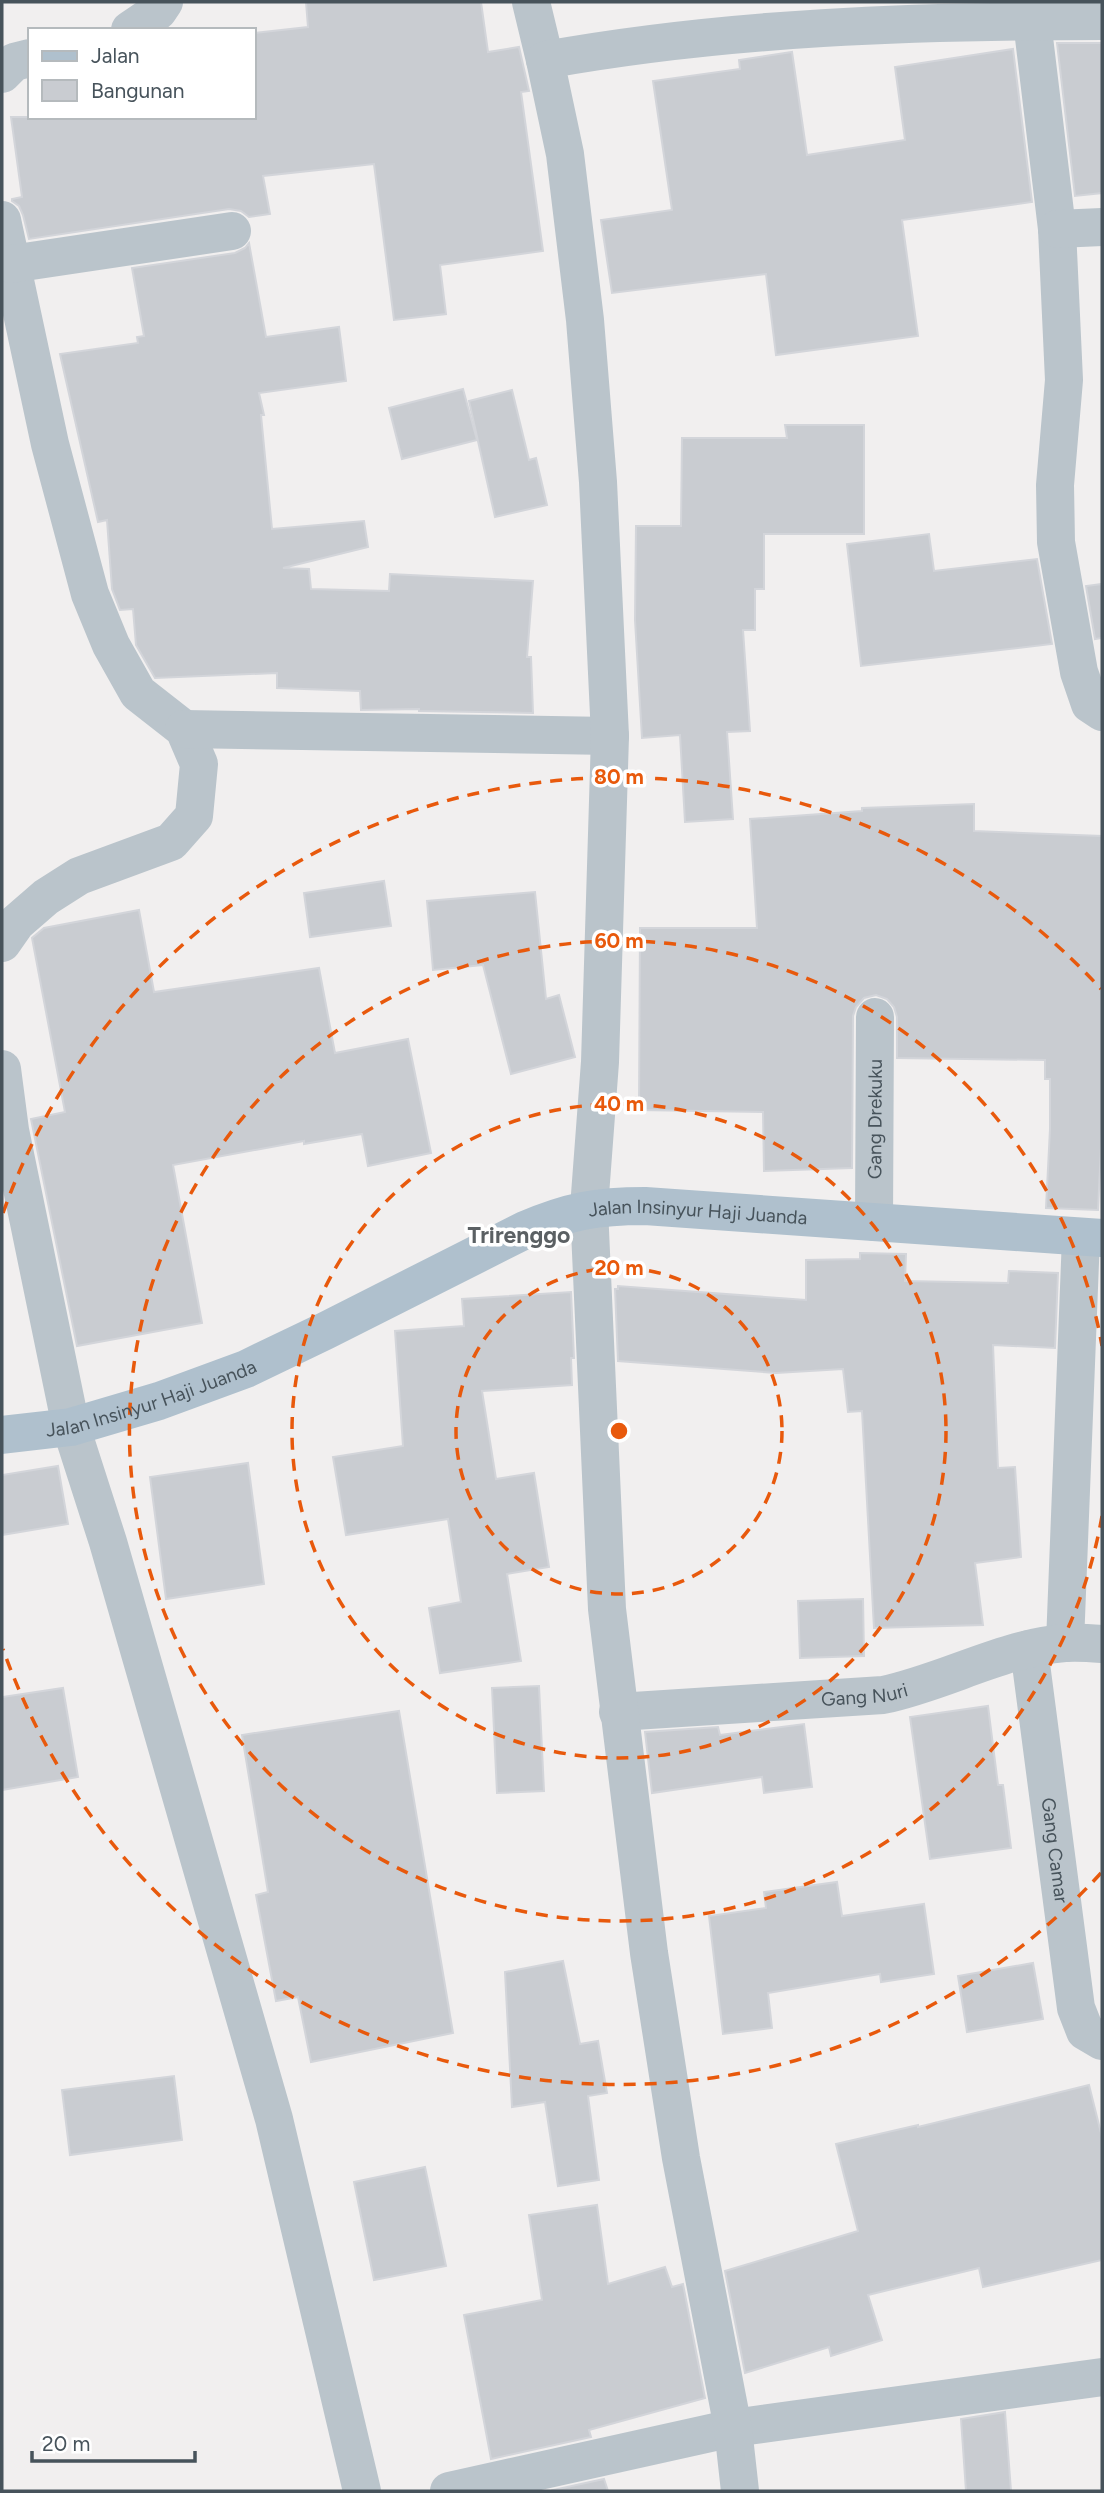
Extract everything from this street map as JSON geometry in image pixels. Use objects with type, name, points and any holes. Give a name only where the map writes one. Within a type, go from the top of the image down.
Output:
[{"type":"main road","name":"Jalan Insinyur Haji Juanda","points":[[2,1434],[71,1427],[159,1401],[246,1369],[526,1230],[560,1215],[589,1208],[645,1206],[1092,1237]]},
{"type":"street","points":[[133,28],[158,11],[163,2]]},
{"type":"street","points":[[531,2],[565,155],[585,320],[598,482],[610,736],[600,1062],[589,1208],[607,1609],[649,1953],[681,2158],[733,2428],[740,2491]]},
{"type":"street","points":[[1032,21],[1057,229],[1065,380],[1055,485],[1056,542],[1079,672],[1090,704],[1102,712]]},
{"type":"street","points":[[545,60],[619,46],[742,33],[893,23],[1102,21]]},
{"type":"street","points":[[2,74],[14,62],[28,58]]},
{"type":"street","points":[[2,220],[50,444],[90,594],[111,645],[138,693],[184,729],[199,764],[194,816],[171,842],[79,876],[46,897],[16,923],[2,943]]},
{"type":"street","points":[[1057,229],[1102,227]]},
{"type":"street","points":[[11,264],[232,231]]},
{"type":"street","points":[[184,729],[610,736]]},
{"type":"street","name":"Gang Drekuku","points":[[874,1222],[875,1017]]},
{"type":"street","points":[[2,1069],[10,1130],[71,1427],[112,1556],[274,2119],[362,2491]]},
{"type":"street","points":[[1084,1643],[1092,1237]]},
{"type":"street","name":"Gang Nuri","points":[[618,1712],[883,1695],[1029,1649],[1084,1643]]},
{"type":"street","name":"Gang Camar","points":[[1029,1649],[1076,2008],[1085,2031],[1102,2041]]},
{"type":"street","points":[[449,2491],[733,2428],[1102,2377]]},
{"type":"building","points":[[306,2],[481,2],[488,52],[519,47],[529,91],[521,92],[543,251],[440,265],[446,314],[394,320],[374,164],[263,176],[270,214],[249,217],[241,211],[229,209],[29,239],[19,206],[12,201],[22,197],[11,117],[256,119],[256,33],[308,27]]},
{"type":"building","points":[[1057,43],[1102,43],[1102,193],[1075,196]]},
{"type":"building","points":[[1013,49],[1032,202],[902,220],[918,336],[776,355],[766,274],[612,293],[601,220],[672,210],[653,81],[740,69],[739,60],[792,52],[807,155],[905,140],[895,67]]},
{"type":"building","points":[[249,243],[266,337],[339,327],[346,381],[259,393],[264,415],[261,415],[272,529],[364,521],[368,547],[283,568],[309,569],[311,589],[389,591],[390,574],[533,581],[527,657],[531,657],[533,713],[361,710],[360,691],[277,688],[277,673],[155,678],[136,645],[133,609],[120,610],[112,589],[107,520],[98,522],[60,354],[138,343],[137,337],[144,336],[132,268],[235,253]]},
{"type":"building","points":[[463,389],[477,440],[402,459],[389,408]]},
{"type":"building","points":[[512,390],[529,460],[536,458],[547,505],[495,517],[469,401]]},
{"type":"building","points":[[785,425],[864,425],[864,534],[764,534],[764,589],[755,589],[755,630],[743,630],[750,731],[727,732],[733,819],[685,822],[680,735],[642,738],[635,620],[636,526],[681,526],[682,438],[787,438]]},
{"type":"building","points":[[929,534],[934,571],[1037,559],[1052,644],[861,666],[847,544]]},
{"type":"building","points":[[1102,584],[1102,638],[1095,639],[1086,586]]},
{"type":"building","points":[[974,804],[974,831],[1102,836],[1102,1127],[1098,1210],[1046,1208],[1050,1079],[1045,1079],[1045,1060],[897,1058],[897,1017],[894,1007],[887,999],[876,995],[864,998],[856,1007],[853,1016],[852,1168],[764,1171],[763,1112],[639,1110],[640,928],[757,928],[750,819],[862,811],[862,808]]},
{"type":"building","points":[[384,881],[391,926],[310,937],[304,893]]},
{"type":"building","points":[[535,892],[546,999],[559,995],[575,1057],[511,1074],[483,965],[433,970],[427,901]]},
{"type":"building","points":[[139,910],[154,992],[319,968],[335,1053],[408,1039],[431,1153],[368,1166],[362,1134],[304,1144],[304,1141],[173,1165],[202,1323],[77,1346],[31,1119],[65,1112],[32,938],[44,928]]},
{"type":"building","points":[[860,1253],[906,1254],[905,1281],[1008,1283],[1009,1271],[1058,1273],[1055,1348],[993,1345],[998,1468],[1015,1467],[1021,1557],[975,1563],[983,1625],[874,1628],[862,1411],[848,1412],[843,1369],[776,1373],[618,1361],[615,1289],[618,1289],[618,1286],[806,1300],[806,1260],[860,1259]]},
{"type":"building","points":[[571,1292],[574,1358],[571,1358],[572,1385],[482,1391],[496,1479],[534,1473],[549,1567],[507,1574],[521,1661],[440,1673],[429,1608],[461,1602],[448,1519],[346,1535],[333,1457],[403,1446],[395,1331],[464,1326],[462,1299]]},
{"type":"building","points":[[248,1463],[264,1584],[166,1599],[150,1477]]},
{"type":"building","points":[[58,1466],[68,1524],[2,1535],[2,1475]]},
{"type":"building","points":[[863,1599],[864,1656],[800,1658],[798,1601]]},
{"type":"building","points":[[539,1686],[544,1791],[497,1793],[492,1688]]},
{"type":"building","points":[[63,1688],[78,1777],[2,1790],[2,1697]]},
{"type":"building","points":[[988,1706],[998,1785],[1003,1785],[1011,1848],[930,1859],[910,1717]]},
{"type":"building","points":[[399,1711],[453,2033],[311,2062],[298,1997],[276,2001],[256,1895],[268,1892],[242,1735]]},
{"type":"building","points":[[804,1724],[812,1787],[764,1793],[762,1777],[652,1793],[645,1732],[718,1727],[720,1735]]},
{"type":"building","points":[[837,1882],[842,1916],[924,1904],[934,1974],[881,1982],[880,1974],[768,1993],[772,2028],[723,2034],[709,1916],[766,1908],[764,1892]]},
{"type":"building","points":[[563,1961],[580,2044],[598,2041],[607,2093],[588,2096],[599,2180],[558,2186],[545,2102],[512,2107],[505,1972]]},
{"type":"building","points":[[1033,1963],[1043,2019],[967,2032],[958,1976]]},
{"type":"building","points":[[174,2076],[182,2140],[70,2155],[62,2090]]},
{"type":"building","points":[[1089,2085],[1102,2137],[1102,2260],[983,2287],[979,2268],[868,2295],[882,2340],[831,2356],[829,2347],[745,2373],[725,2271],[858,2231],[836,2144]]},
{"type":"building","points":[[425,2167],[446,2266],[374,2280],[354,2182]]},
{"type":"building","points":[[597,2205],[608,2284],[665,2267],[672,2287],[683,2284],[705,2398],[589,2430],[591,2437],[491,2459],[464,2315],[542,2300],[529,2215]]},
{"type":"building","points":[[1005,2412],[1011,2491],[966,2491],[961,2419]]},
{"type":"building","points":[[604,2479],[608,2491],[553,2490]]},
{"type":"district","name":"Trirenggo","points":[[519,1235]]}]
